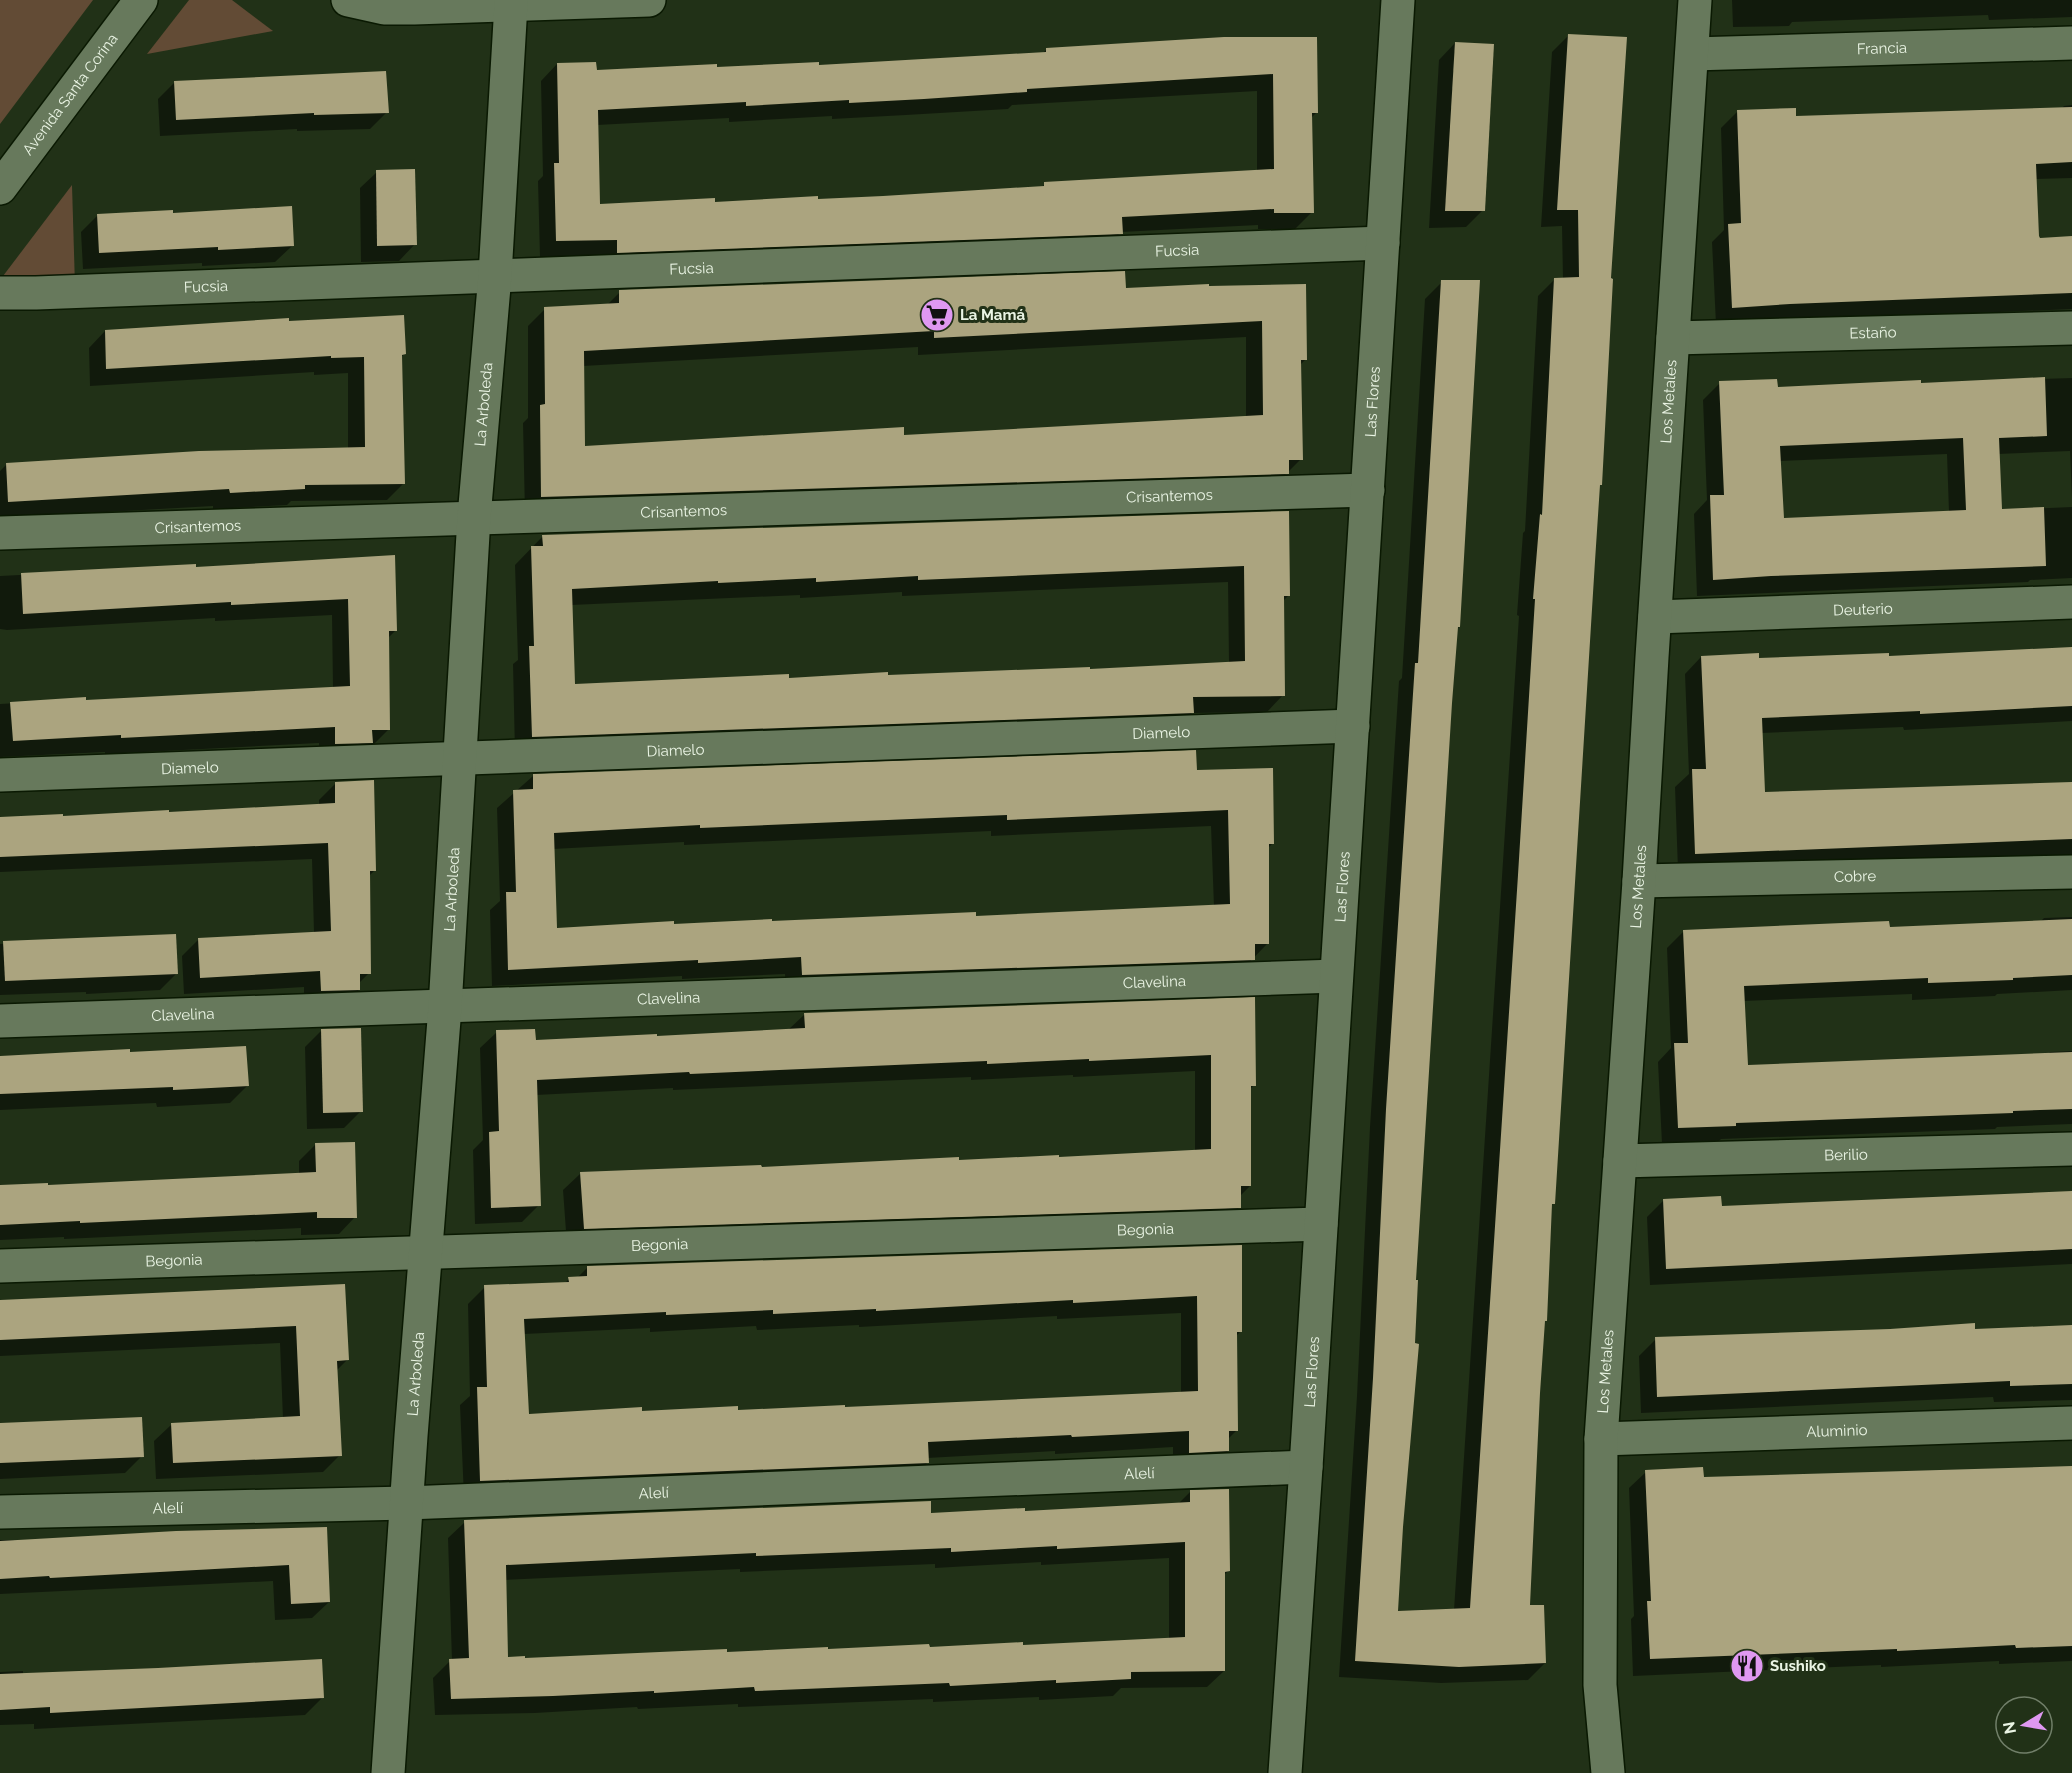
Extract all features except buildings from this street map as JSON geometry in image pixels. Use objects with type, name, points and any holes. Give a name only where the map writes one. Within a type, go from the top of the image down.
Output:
[{"type":"street","name":"Avenida Santa Corina","points":[[0,188],[141,0]]},
{"type":"street","points":[[348,0],[384,8],[649,0]]},
{"type":"street","name":"Las Flores","points":[[1285,1773],[1398,0]]},
{"type":"street","name":"Los Metales","points":[[1608,1773],[1600,1685],[1600,1439],[1639,881],[1695,0]]},
{"type":"street","name":"La Arboleda","points":[[388,1773],[445,1007],[458,757],[474,517],[495,275],[511,4]]},
{"type":"street","name":"Francia","points":[[1692,54],[2072,43]]},
{"type":"street","name":"Fucsia","points":[[0,293],[36,294],[1383,243]]},
{"type":"street","name":"Estaño","points":[[1673,338],[2072,328]]},
{"type":"street","name":"Crisantemos","points":[[0,533],[1368,490]]},
{"type":"street","name":"Deuterio","points":[[1655,617],[2072,602]]},
{"type":"street","name":"Diamelo","points":[[0,775],[1353,726]]},
{"type":"street","name":"Cobre","points":[[1639,881],[2072,872]]},
{"type":"street","name":"Clavelina","points":[[0,1021],[1336,976]]},
{"type":"street","name":"Berilio","points":[[1620,1161],[2072,1149]]},
{"type":"street","name":"Begonia","points":[[0,1266],[1321,1224]]},
{"type":"street","name":"Aluminio","points":[[1600,1439],[2072,1423]]},
{"type":"street","name":"Alelí","points":[[0,1512],[407,1503],[1306,1467]]},
{"type":"shaded area","points":[[0,0],[93,0],[0,124]]},
{"type":"shaded area","points":[[189,0],[232,0],[273,31],[147,54]]},
{"type":"shaded area","points":[[72,185],[75,286],[0,280]]},
{"type":"place","name":"La Mamá","points":[[937,315]]},
{"type":"place","name":"Sushiko","points":[[1747,1666]]}]
